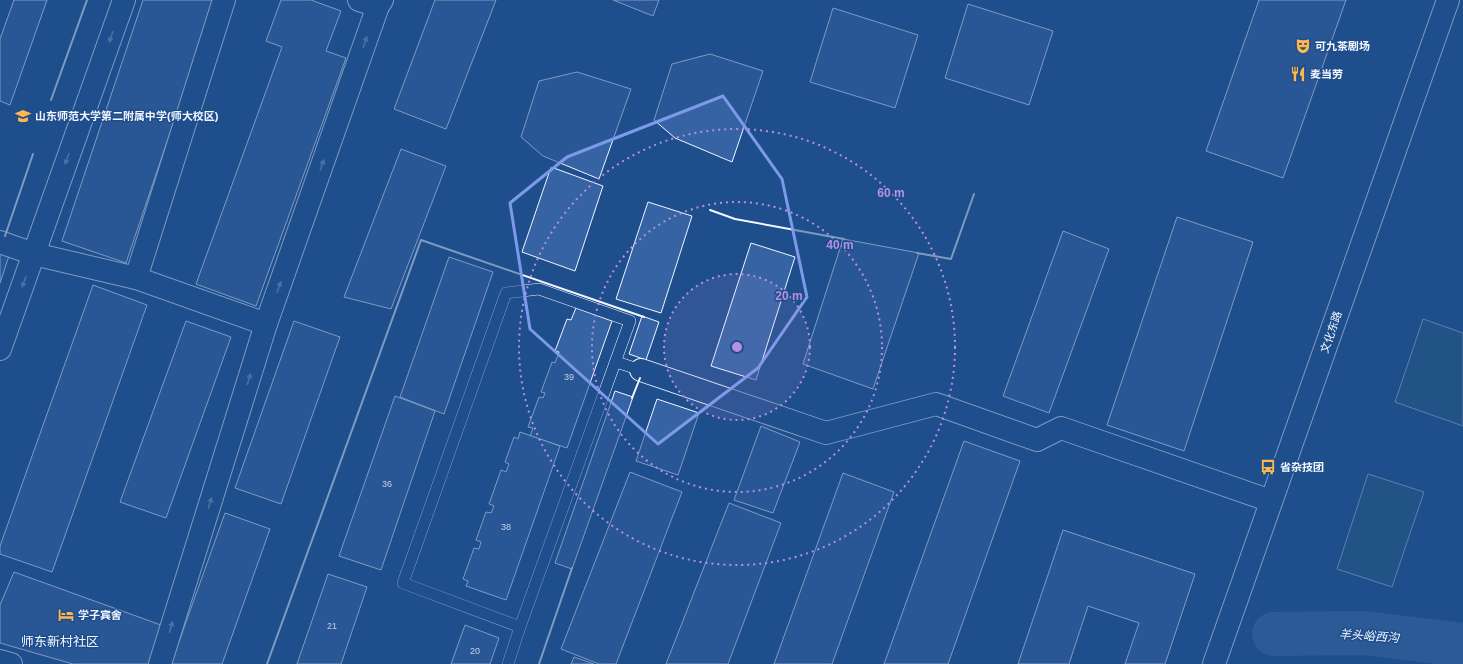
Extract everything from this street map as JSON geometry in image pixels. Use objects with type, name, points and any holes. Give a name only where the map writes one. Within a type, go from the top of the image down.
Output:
[{"type":"street","points":[[0,349],[124,0]]},
{"type":"street","points":[[136,278],[224,0]]},
{"type":"street","name":"文化东路","points":[[1214,664],[1448,0]]},
{"type":"street","points":[[160,664],[266,324],[373,2]]},
{"type":"street","points":[[0,242],[34,254],[136,278],[266,324]]},
{"type":"street","points":[[641,370],[826,433],[936,404],[1037,440],[1061,428],[1271,501]]},
{"type":"street","points":[[0,661],[11,664]]},
{"type":"lane","points":[[508,664],[630,320],[539,289],[506,293],[403,583],[520,627]]},
{"type":"lane","points":[[616,362],[641,370]]},
{"type":"highlighted area","points":[[723,96],[782,179],[807,297],[758,368],[658,444],[530,329],[510,203],[567,157]]},
{"type":"shaded area","points":[[1423,319],[1463,333],[1463,426],[1395,402]]},
{"type":"shaded area","points":[[1368,474],[1424,492],[1392,587],[1337,569]]},
{"type":"building","points":[[14,0],[47,0],[10,105],[0,101],[0,39]]},
{"type":"building","points":[[143,0],[215,0],[126,263],[62,241]]},
{"type":"building","points":[[281,0],[311,0],[341,11],[326,51],[346,58],[256,306],[196,284],[282,47],[266,41]]},
{"type":"building","points":[[435,0],[496,0],[446,129],[394,109]]},
{"type":"building","points":[[613,0],[659,0],[653,16]]},
{"type":"building","points":[[1259,0],[1346,0],[1283,178],[1206,151]]},
{"type":"building","points":[[968,4],[1053,31],[1029,105],[945,78]]},
{"type":"building","points":[[833,8],[918,35],[895,108],[810,82]]},
{"type":"building","points":[[710,54],[763,71],[732,162],[675,138],[654,120],[672,64]]},
{"type":"building","points":[[577,72],[631,89],[599,179],[543,156],[521,137],[539,81]]},
{"type":"building","points":[[401,149],[446,166],[391,309],[344,297]]},
{"type":"building","points":[[551,167],[603,186],[575,271],[522,252]]},
{"type":"building","points":[[648,202],[692,216],[661,313],[616,299]]},
{"type":"building","points":[[1177,217],[1253,242],[1184,451],[1107,425]]},
{"type":"building","points":[[1063,231],[1109,249],[1049,413],[1003,396]]},
{"type":"building","points":[[843,239],[919,253],[873,389],[803,364]]},
{"type":"building","points":[[751,243],[795,257],[756,380],[711,366]]},
{"type":"building","points":[[0,249],[10,253],[0,283]]},
{"type":"building","points":[[449,257],[493,272],[444,414],[400,397]]},
{"type":"building","points":[[93,285],[147,305],[52,572],[0,554],[0,546]]},
{"type":"building","points":[[576,308],[612,321],[567,448],[530,436],[533,428],[528,427],[539,397],[543,398],[545,393],[541,392],[552,362],[555,363],[559,352],[555,351],[567,319],[571,320]]},
{"type":"building","points":[[642,316],[659,322],[646,360],[629,354]]},
{"type":"building","points":[[186,321],[231,337],[166,518],[120,502]]},
{"type":"building","points":[[294,321],[340,337],[281,504],[235,488]]},
{"type":"building","points":[[615,391],[633,397],[572,569],[555,563]]},
{"type":"building","points":[[395,396],[435,411],[381,570],[339,556]]},
{"type":"building","points":[[657,399],[699,413],[678,475],[636,461]]},
{"type":"building","points":[[761,426],[800,442],[773,513],[734,500]]},
{"type":"building","points":[[520,432],[560,446],[506,600],[466,586],[468,581],[463,579],[474,548],[479,549],[481,542],[476,540],[486,512],[491,513],[494,506],[489,504],[501,470],[506,472],[509,464],[505,462],[514,437],[518,439]]},
{"type":"building","points":[[964,441],[1020,461],[948,664],[884,664]]},
{"type":"building","points":[[630,472],[682,492],[616,664],[599,664],[561,649]]},
{"type":"building","points":[[843,473],[894,492],[832,664],[774,664]]},
{"type":"building","points":[[729,503],[781,523],[728,664],[666,664]]},
{"type":"building","points":[[225,513],[270,529],[222,664],[171,664]]},
{"type":"building","points":[[1063,530],[1195,574],[1165,664],[1125,664],[1139,623],[1088,606],[1069,664],[1018,664]]},
{"type":"building","name":"学子宾舍","points":[[14,572],[161,625],[149,664],[73,664],[0,643],[0,605]]},
{"type":"building","points":[[328,574],[367,587],[341,664],[297,664]]},
{"type":"building","points":[[465,625],[499,638],[490,664],[451,664]]},
{"type":"building","points":[[574,657],[594,664],[571,664]]},
{"type":"waterway","name":"羊头峪西沟","points":[[1274,634],[1364,633],[1463,645]]},
{"type":"wall","points":[[51,100],[87,0]]},
{"type":"wall","points":[[5,236],[33,154]]},
{"type":"wall","points":[[917,253],[951,259],[974,194]]},
{"type":"wall","points":[[710,210],[735,219],[844,239]]},
{"type":"wall","points":[[267,664],[421,240],[644,317]]},
{"type":"wall","points":[[632,398],[640,378]]},
{"type":"wall","points":[[539,664],[572,568]]},
{"type":"place","name":"可九茶剧场","points":[[1303,46]]},
{"type":"place","name":"麦当劳","points":[[1298,74]]},
{"type":"place","name":"山东师范大学第二附属中学(师大校区)","points":[[23,116]]},
{"type":"place","name":"省杂技团","points":[[1268,467]]},
{"type":"place","name":"学子宾舍","points":[[66,615]]},
{"type":"district","name":"师东新村社区","points":[[60,641]]}]
